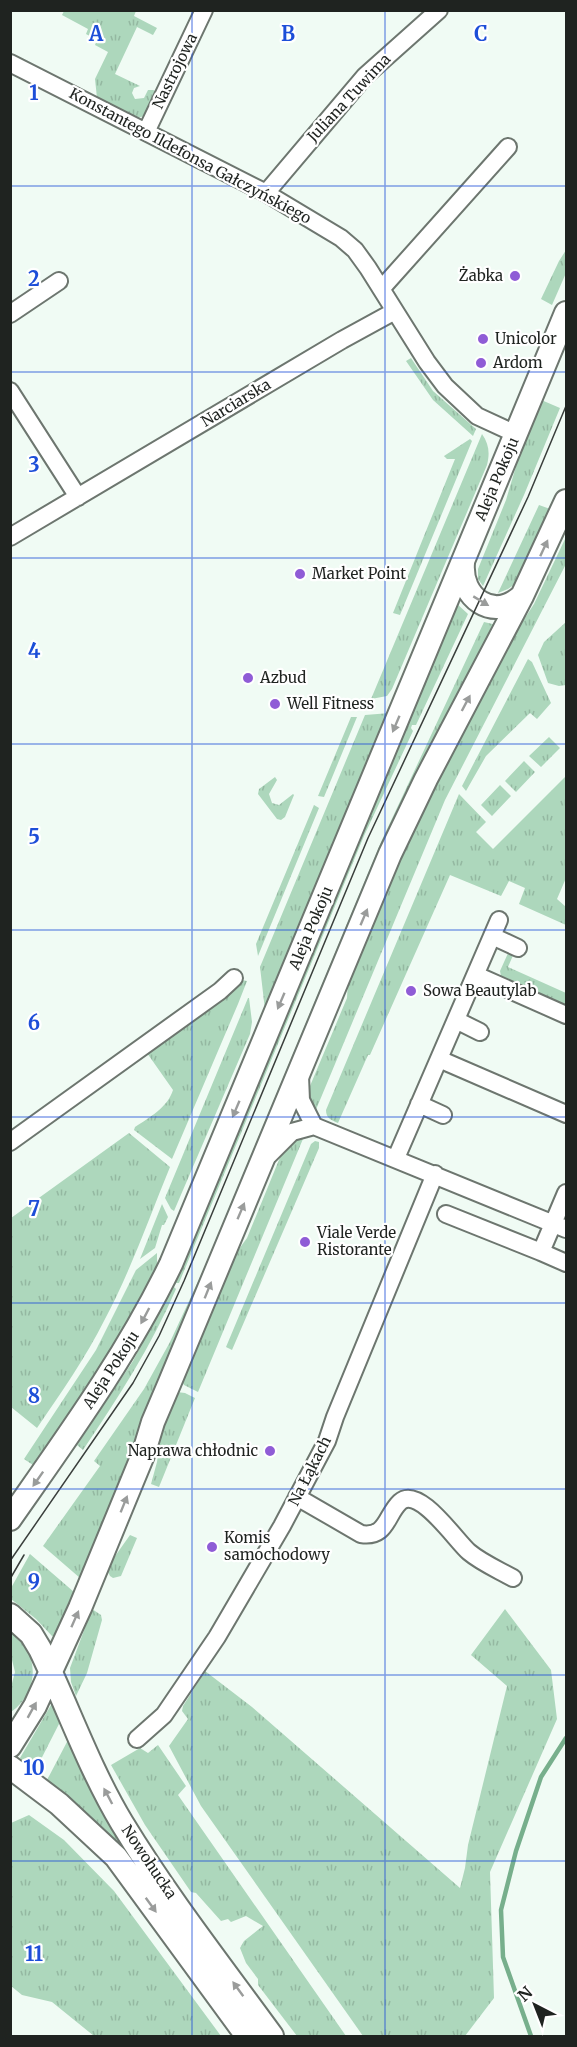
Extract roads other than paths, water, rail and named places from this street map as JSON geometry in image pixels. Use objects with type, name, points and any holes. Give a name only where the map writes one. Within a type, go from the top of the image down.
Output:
[{"type":"main road","name":"Aleja Pokoju","points":[[10,1519],[122,1356],[146,1315],[171,1264],[567,313]]},
{"type":"main road","points":[[10,1746],[51,1672],[126,1500],[153,1422],[395,845],[426,779],[522,596],[567,501]]},
{"type":"main road","points":[[463,563],[465,586],[479,602],[491,607],[506,606],[522,596]]},
{"type":"main road","name":"Nowohucka","points":[[10,1615],[31,1634],[51,1672],[91,1763],[121,1821],[272,2037]]},
{"type":"main road","name":"Nowohucka","points":[[10,1767],[59,1804],[116,1857],[247,2037]]},
{"type":"street","name":"Nastrojowa","points":[[146,132],[204,10]]},
{"type":"street","name":"Juliana Tuwima","points":[[266,193],[365,76],[439,10]]},
{"type":"street","name":"Konstantego Ildefonsa Gałczyńskiego","points":[[10,63],[266,193],[341,237],[361,259],[382,288],[427,362],[446,386],[477,416],[516,434]]},
{"type":"street","points":[[382,288],[508,147]]},
{"type":"street","points":[[10,314],[59,281]]},
{"type":"street","name":"Narciarska","points":[[10,537],[342,340],[396,311]]},
{"type":"street","points":[[12,396],[78,497]]},
{"type":"street","points":[[396,1158],[500,920]]},
{"type":"street","points":[[492,936],[518,948]]},
{"type":"street","points":[[476,975],[567,1015]]},
{"type":"street","points":[[10,1143],[220,991],[234,978]]},
{"type":"street","points":[[456,1020],[480,1032]]},
{"type":"street","points":[[439,1059],[567,1114]]},
{"type":"street","points":[[300,1069],[301,1100],[314,1125]]},
{"type":"street","points":[[419,1104],[443,1115]]},
{"type":"street","points":[[258,1170],[272,1151],[292,1132],[314,1125],[560,1226]]},
{"type":"street","name":"Na Łąkach","points":[[137,1739],[164,1716],[217,1637],[297,1497],[327,1440],[435,1174]]},
{"type":"street","points":[[541,1252],[560,1226],[567,1193]]},
{"type":"street","points":[[446,1214],[567,1263]]},
{"type":"street","points":[[297,1497],[361,1534],[370,1535],[384,1526],[400,1502],[406,1498],[412,1498],[428,1508],[471,1554],[513,1578]]},
{"type":"waterway","points":[[531,2036],[503,1957],[501,1910],[516,1851],[541,1777],[566,1738]]},
{"type":"tram line","points":[[10,1561],[133,1383],[159,1336],[368,838],[528,497],[566,406]]},
{"type":"tram line","points":[[10,1579],[24,1555]]},
{"type":"place","name":"Żabka","points":[[515,276]]},
{"type":"place","name":"Unicolor","points":[[483,339]]},
{"type":"place","name":"Ardom","points":[[481,363]]},
{"type":"place","name":"Market Point","points":[[300,574]]},
{"type":"place","name":"Azbud","points":[[248,678]]},
{"type":"place","name":"Well Fitness","points":[[275,704]]},
{"type":"place","name":"Sowa Beautylab","points":[[411,991]]},
{"type":"place","name":"Viale Verde Ristorante","points":[[305,1242]]},
{"type":"place","name":"Naprawa chłodnic","points":[[270,1451]]},
{"type":"place","name":"Komis samochodowy","points":[[212,1547]]}]
